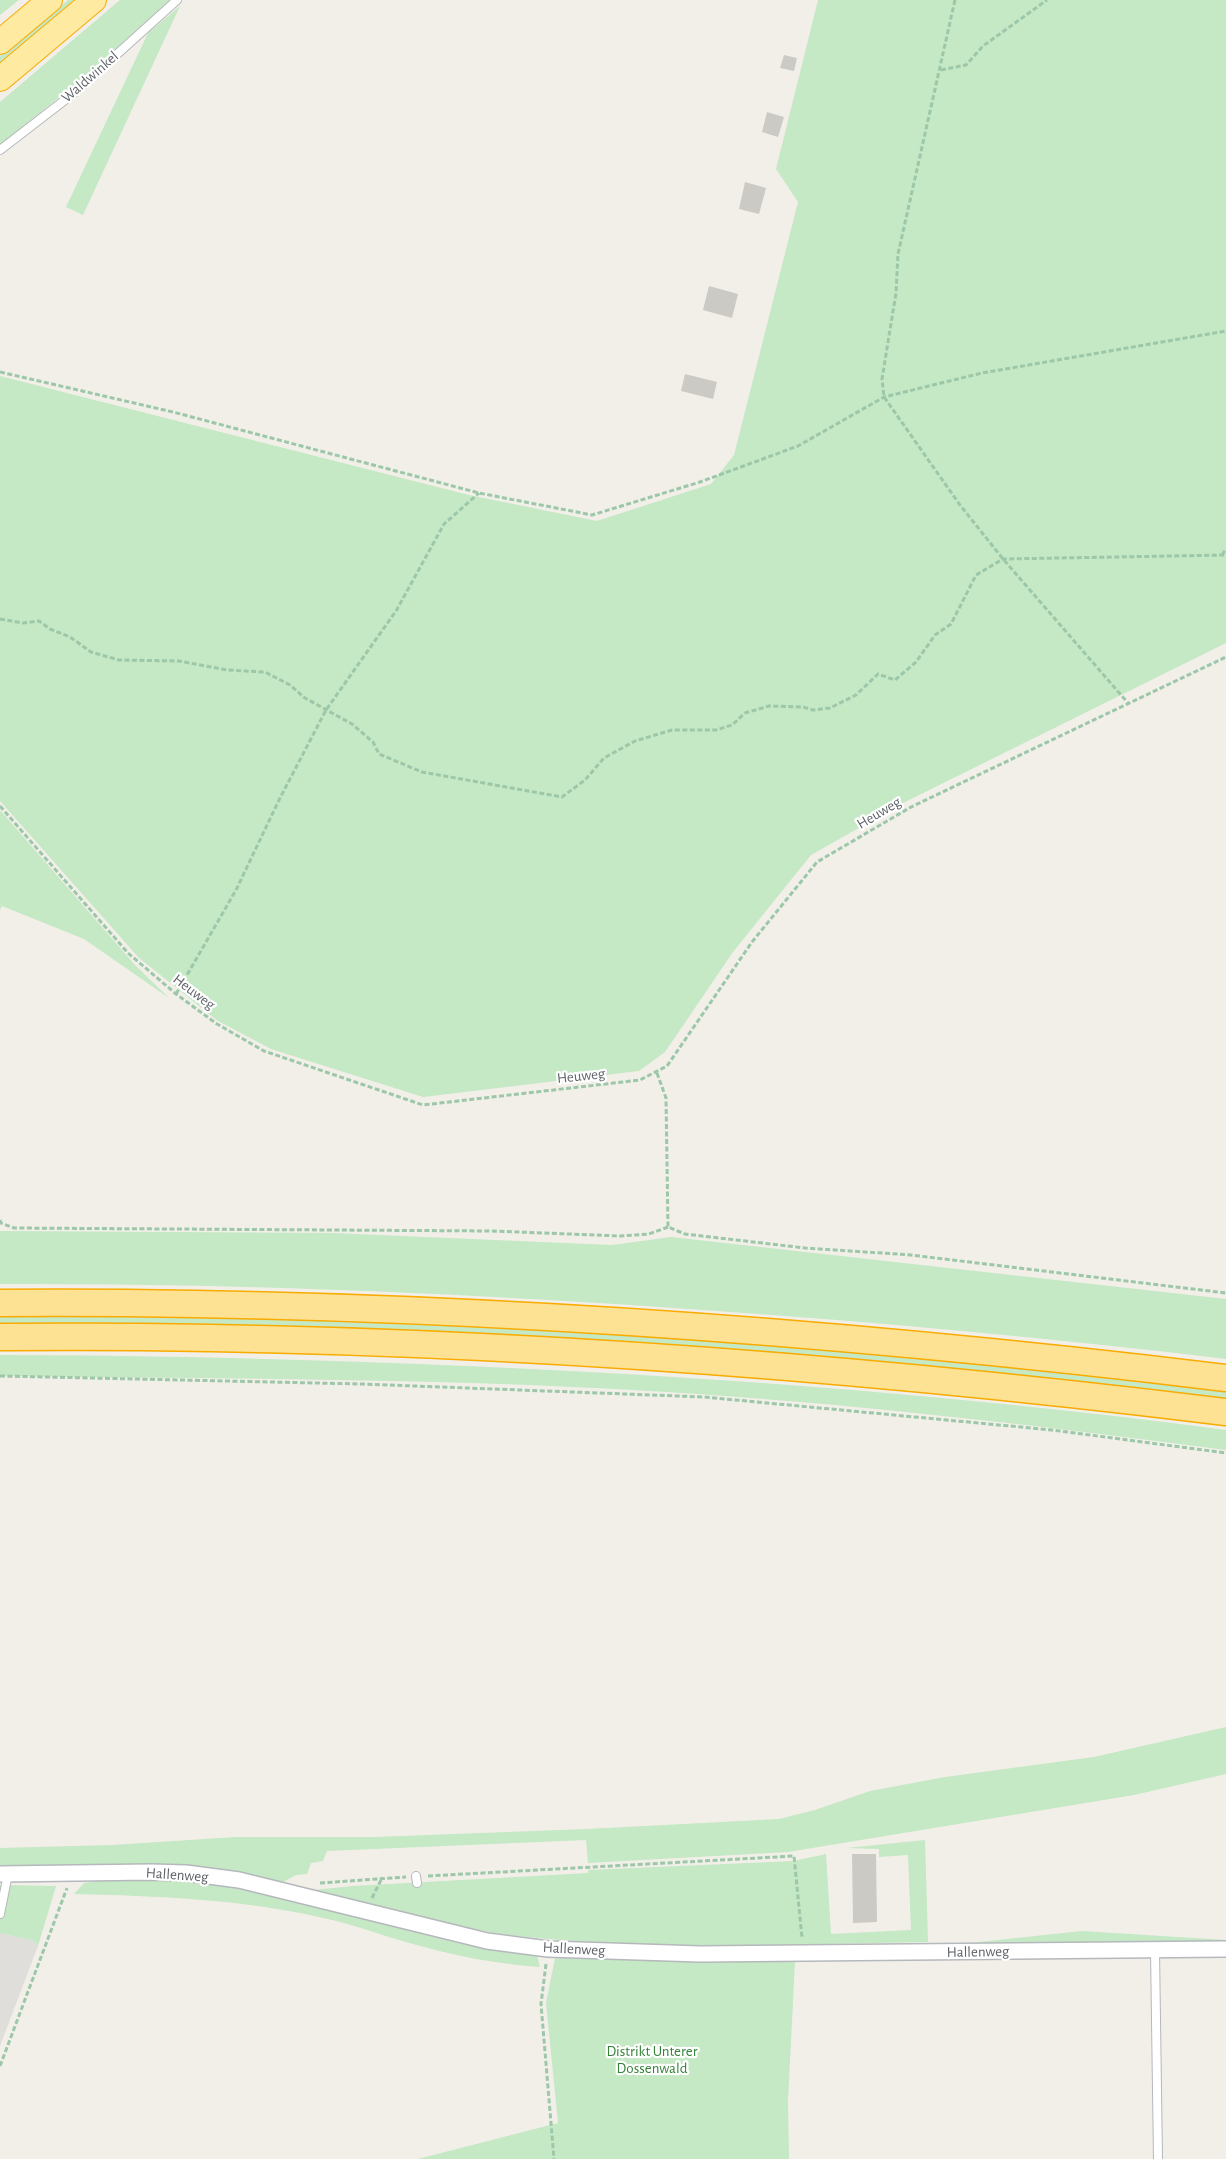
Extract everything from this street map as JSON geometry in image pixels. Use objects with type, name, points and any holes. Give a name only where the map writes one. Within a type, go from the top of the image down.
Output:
[{"type":"highway","points":[[0,42],[50,0]]},
{"type":"highway","points":[[0,79],[94,0]]},
{"type":"highway","points":[[0,1303],[252,1306],[447,1312],[667,1324],[1035,1356],[1226,1378]]},
{"type":"highway","points":[[0,1337],[282,1340],[450,1346],[666,1358],[1070,1393],[1226,1412]]},
{"type":"street","name":"Hallenweg","points":[[4,1874],[151,1872],[230,1879],[279,1888],[487,1941],[548,1949],[700,1954],[803,1954],[1226,1948]]},
{"type":"lane","name":"Waldwinkel","points":[[0,150],[74,93],[177,0]]},
{"type":"lane","points":[[0,1914],[4,1874]]},
{"type":"lane","points":[[1155,1950],[1158,2159]]},
{"type":"path","points":[[955,0],[941,70],[927,121],[898,254],[896,293],[882,379],[884,397],[960,505],[1003,559],[1128,702]]},
{"type":"path","points":[[941,70],[966,65],[983,46],[1047,0]]},
{"type":"path","points":[[0,372],[173,412],[479,493],[592,515],[700,482],[798,446],[884,397],[982,374],[1226,331]]},
{"type":"path","points":[[176,994],[236,890],[280,798],[326,710],[396,611],[444,524],[479,493]]},
{"type":"path","points":[[0,619],[23,623],[39,621],[50,629],[70,637],[91,652],[119,660],[179,661],[227,670],[265,672],[290,685],[305,698],[352,724],[373,742],[379,754],[422,772],[562,797],[585,780],[604,758],[635,740],[672,730],[716,730],[732,725],[745,713],[769,706],[803,707],[812,710],[830,708],[856,695],[878,674],[894,680],[916,662],[935,635],[951,624],[976,575],[1003,559],[1224,555],[1226,549]]},
{"type":"path","name":"Heuweg","points":[[0,806],[128,953],[176,994],[217,1024],[264,1051],[423,1105],[640,1080],[667,1066],[752,942],[817,862],[911,806],[1226,657]]},
{"type":"path","points":[[657,1072],[666,1098],[668,1227]]},
{"type":"path","points":[[0,1220],[1,1223],[14,1228],[492,1231],[620,1236],[649,1234],[668,1227],[685,1234],[805,1248],[921,1256],[1226,1293]]},
{"type":"path","points":[[0,1376],[362,1384],[704,1397],[1052,1430],[1226,1453]]},
{"type":"path","points":[[316,1883],[382,1878],[417,1880],[794,1856],[803,1954]]},
{"type":"path","points":[[0,2066],[72,1873]]},
{"type":"path","points":[[368,1911],[382,1878]]},
{"type":"path","points":[[548,1949],[541,2004],[554,2159]]},
{"type":"shaded area","points":[[0,1933],[34,1941],[38,1946],[0,2046]]},
{"type":"green space","points":[[0,0],[19,0],[0,15]]},
{"type":"green space","points":[[68,0],[78,0],[0,64],[0,56]]},
{"type":"green space","points":[[120,0],[170,0],[84,77],[0,145],[0,102]]},
{"type":"green space","points":[[818,0],[1226,0],[1226,643],[903,803],[811,855],[733,952],[665,1052],[639,1071],[423,1097],[271,1049],[218,1021],[139,958],[0,801],[0,376],[469,495],[597,521],[711,484],[734,455],[798,202],[776,169]]},
{"type":"green space","points":[[180,6],[83,215],[66,207],[148,33]]},
{"type":"green space","points":[[0,810],[135,965],[169,998],[84,939],[2,906],[0,910]]},
{"type":"green space","points":[[0,1231],[332,1233],[612,1245],[671,1237],[1226,1299],[1226,1359],[965,1331],[615,1304],[440,1294],[264,1287],[0,1284]]},
{"type":"green space","points":[[0,1314],[269,1318],[567,1329],[892,1353],[1226,1390],[1226,1399],[1040,1378],[0,1324]]},
{"type":"green space","points":[[0,1355],[182,1357],[472,1366],[796,1385],[1011,1405],[1226,1430],[1226,1450],[962,1418],[698,1394],[436,1382],[0,1376]]},
{"type":"green space","points":[[1226,1727],[1226,1774],[1134,1795],[788,1852],[588,1863],[586,1840],[327,1851],[323,1861],[311,1863],[307,1874],[296,1875],[283,1882],[241,1874],[74,1866],[0,1866],[0,1848],[112,1845],[236,1837],[375,1837],[779,1819],[815,1810],[870,1791],[945,1777],[1094,1757]]},
{"type":"green space","points":[[925,1840],[928,1942],[684,1945],[587,1942],[538,1938],[453,1925],[313,1890],[353,1886],[588,1873],[588,1870],[794,1861],[826,1854],[831,1934],[911,1930],[908,1855],[879,1857],[879,1849],[847,1848]]},
{"type":"green space","points":[[123,1878],[206,1883],[260,1893],[458,1943],[537,1956],[540,1967],[492,1962],[460,1956],[334,1921],[261,1907],[168,1897],[74,1894],[84,1883]]},
{"type":"green space","points":[[0,1885],[56,1886],[38,1946],[34,1941],[0,1933]]},
{"type":"green space","points":[[1082,1931],[1226,1940],[1226,1944],[932,1947]]},
{"type":"green space","name":"Distrikt Unterer Dossenwald","points":[[555,1958],[795,1962],[788,2101],[789,2159],[418,2159],[558,2123],[546,2003]]},
{"type":"building","points":[[784,55],[797,58],[794,71],[780,68]]},
{"type":"building","points":[[767,112],[784,117],[778,137],[762,132]]},
{"type":"building","points":[[745,182],[766,188],[759,214],[739,209]]},
{"type":"building","points":[[709,286],[738,294],[732,318],[703,310]]},
{"type":"building","points":[[685,374],[717,382],[713,399],[681,391]]},
{"type":"building","points":[[852,1854],[876,1854],[877,1922],[853,1923]]}]
